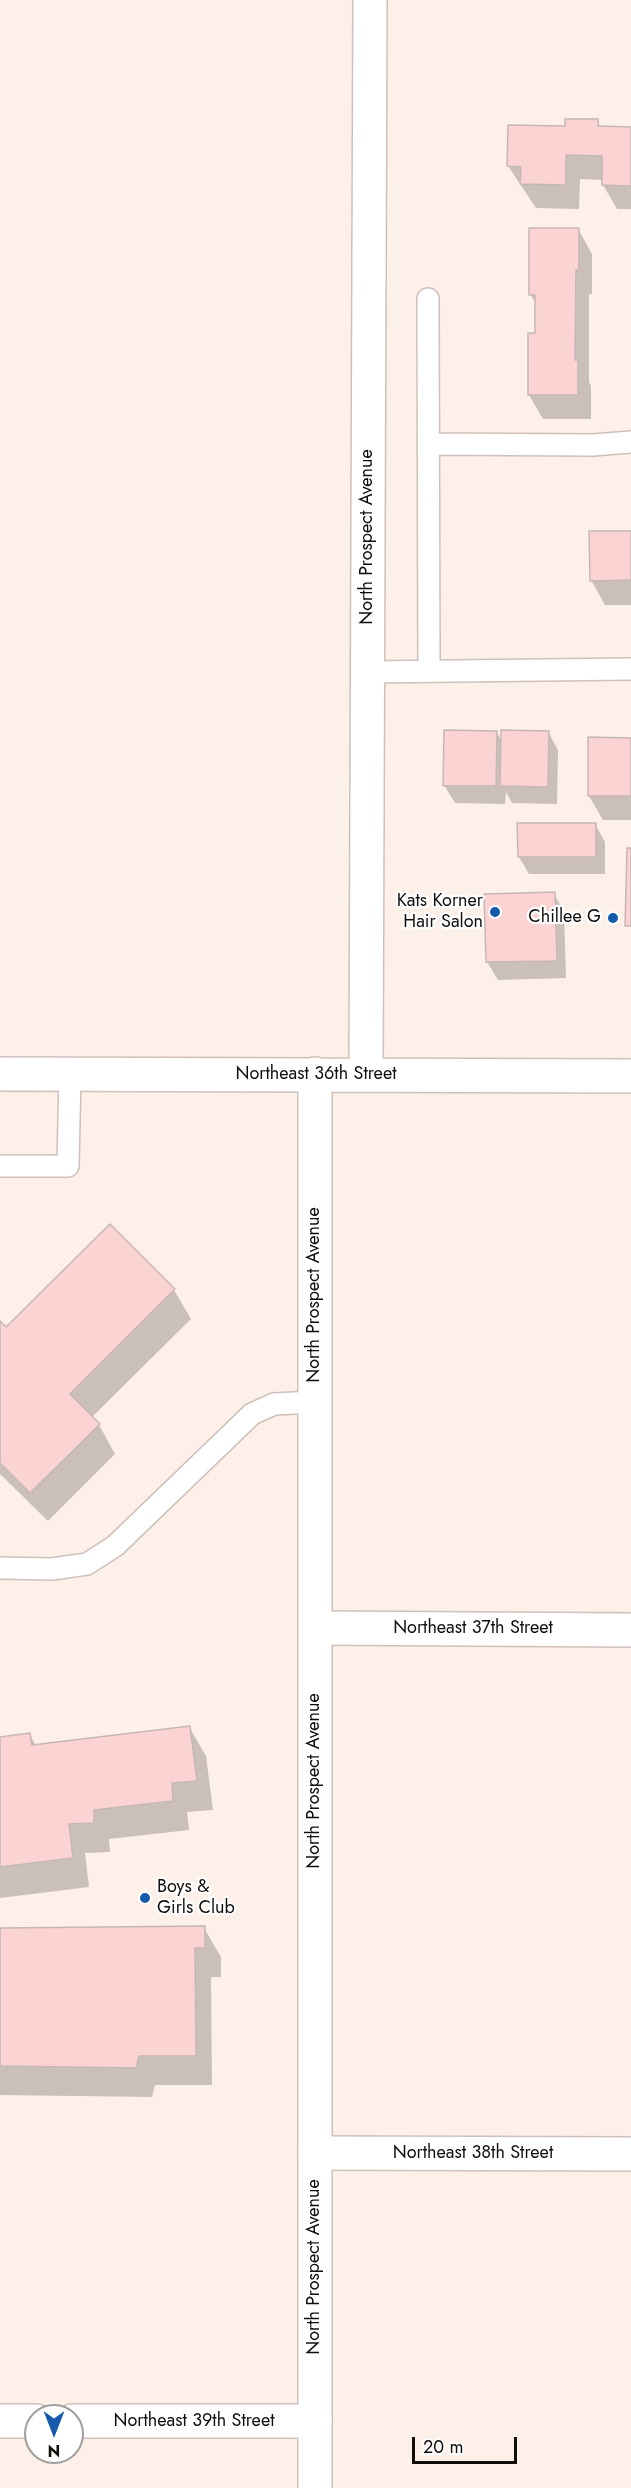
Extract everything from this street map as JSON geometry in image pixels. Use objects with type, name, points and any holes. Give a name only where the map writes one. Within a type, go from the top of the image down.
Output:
[{"type":"street","name":"North Prospect Avenue","points":[[366,1074],[370,0]]},
{"type":"street","name":"Northeast 36th Street","points":[[0,1074],[631,1076]]},
{"type":"street","name":"North Prospect Avenue","points":[[315,1074],[315,2488]]},
{"type":"street","name":"Northeast 37th Street","points":[[316,1628],[631,1630]]},
{"type":"street","name":"Northeast 38th Street","points":[[315,2153],[631,2154]]},
{"type":"street","points":[[0,2421],[24,2421]]},
{"type":"street","name":"Northeast 39th Street","points":[[84,2421],[315,2421]]},
{"type":"lane","points":[[428,299],[429,671]]},
{"type":"lane","points":[[429,444],[593,445],[631,442]]},
{"type":"lane","points":[[367,672],[631,669]]},
{"type":"lane","points":[[0,1166],[68,1166],[70,1074]]},
{"type":"lane","points":[[0,1568],[52,1569],[87,1564],[115,1546],[252,1414],[274,1404],[316,1402]]},
{"type":"building","points":[[565,119],[598,119],[598,126],[631,127],[631,186],[602,185],[602,156],[566,155],[566,185],[520,184],[521,167],[507,166],[508,125],[565,126]]},
{"type":"building","points":[[529,228],[579,228],[575,360],[578,360],[578,395],[528,395],[528,333],[535,333],[535,295],[529,295]]},
{"type":"building","points":[[589,531],[631,531],[631,580],[590,581]]},
{"type":"building","points":[[444,730],[497,731],[496,786],[443,786]]},
{"type":"building","points":[[501,730],[549,731],[548,787],[500,786]]},
{"type":"building","points":[[588,737],[631,738],[631,796],[588,796]]},
{"type":"building","points":[[517,823],[596,823],[596,857],[518,857]]},
{"type":"building","points":[[627,848],[631,848],[631,926],[625,926]]},
{"type":"building","points":[[555,892],[557,961],[486,962],[484,894]]},
{"type":"building","points":[[110,1224],[175,1289],[70,1394],[100,1424],[30,1493],[0,1463],[0,1321],[6,1327]]},
{"type":"building","points":[[190,1726],[197,1781],[172,1783],[173,1801],[94,1810],[94,1823],[69,1824],[73,1858],[0,1867],[0,1737],[30,1733],[32,1745]]},
{"type":"building","points":[[205,1926],[205,1948],[195,1948],[196,2056],[139,2056],[136,2068],[0,2066],[0,1928]]},
{"type":"place","name":"Kats Korner Hair Salon","points":[[495,912]]},
{"type":"place","name":"Chillee G","points":[[613,918]]},
{"type":"place","name":"Boys & Girls Club","points":[[145,1898]]}]
